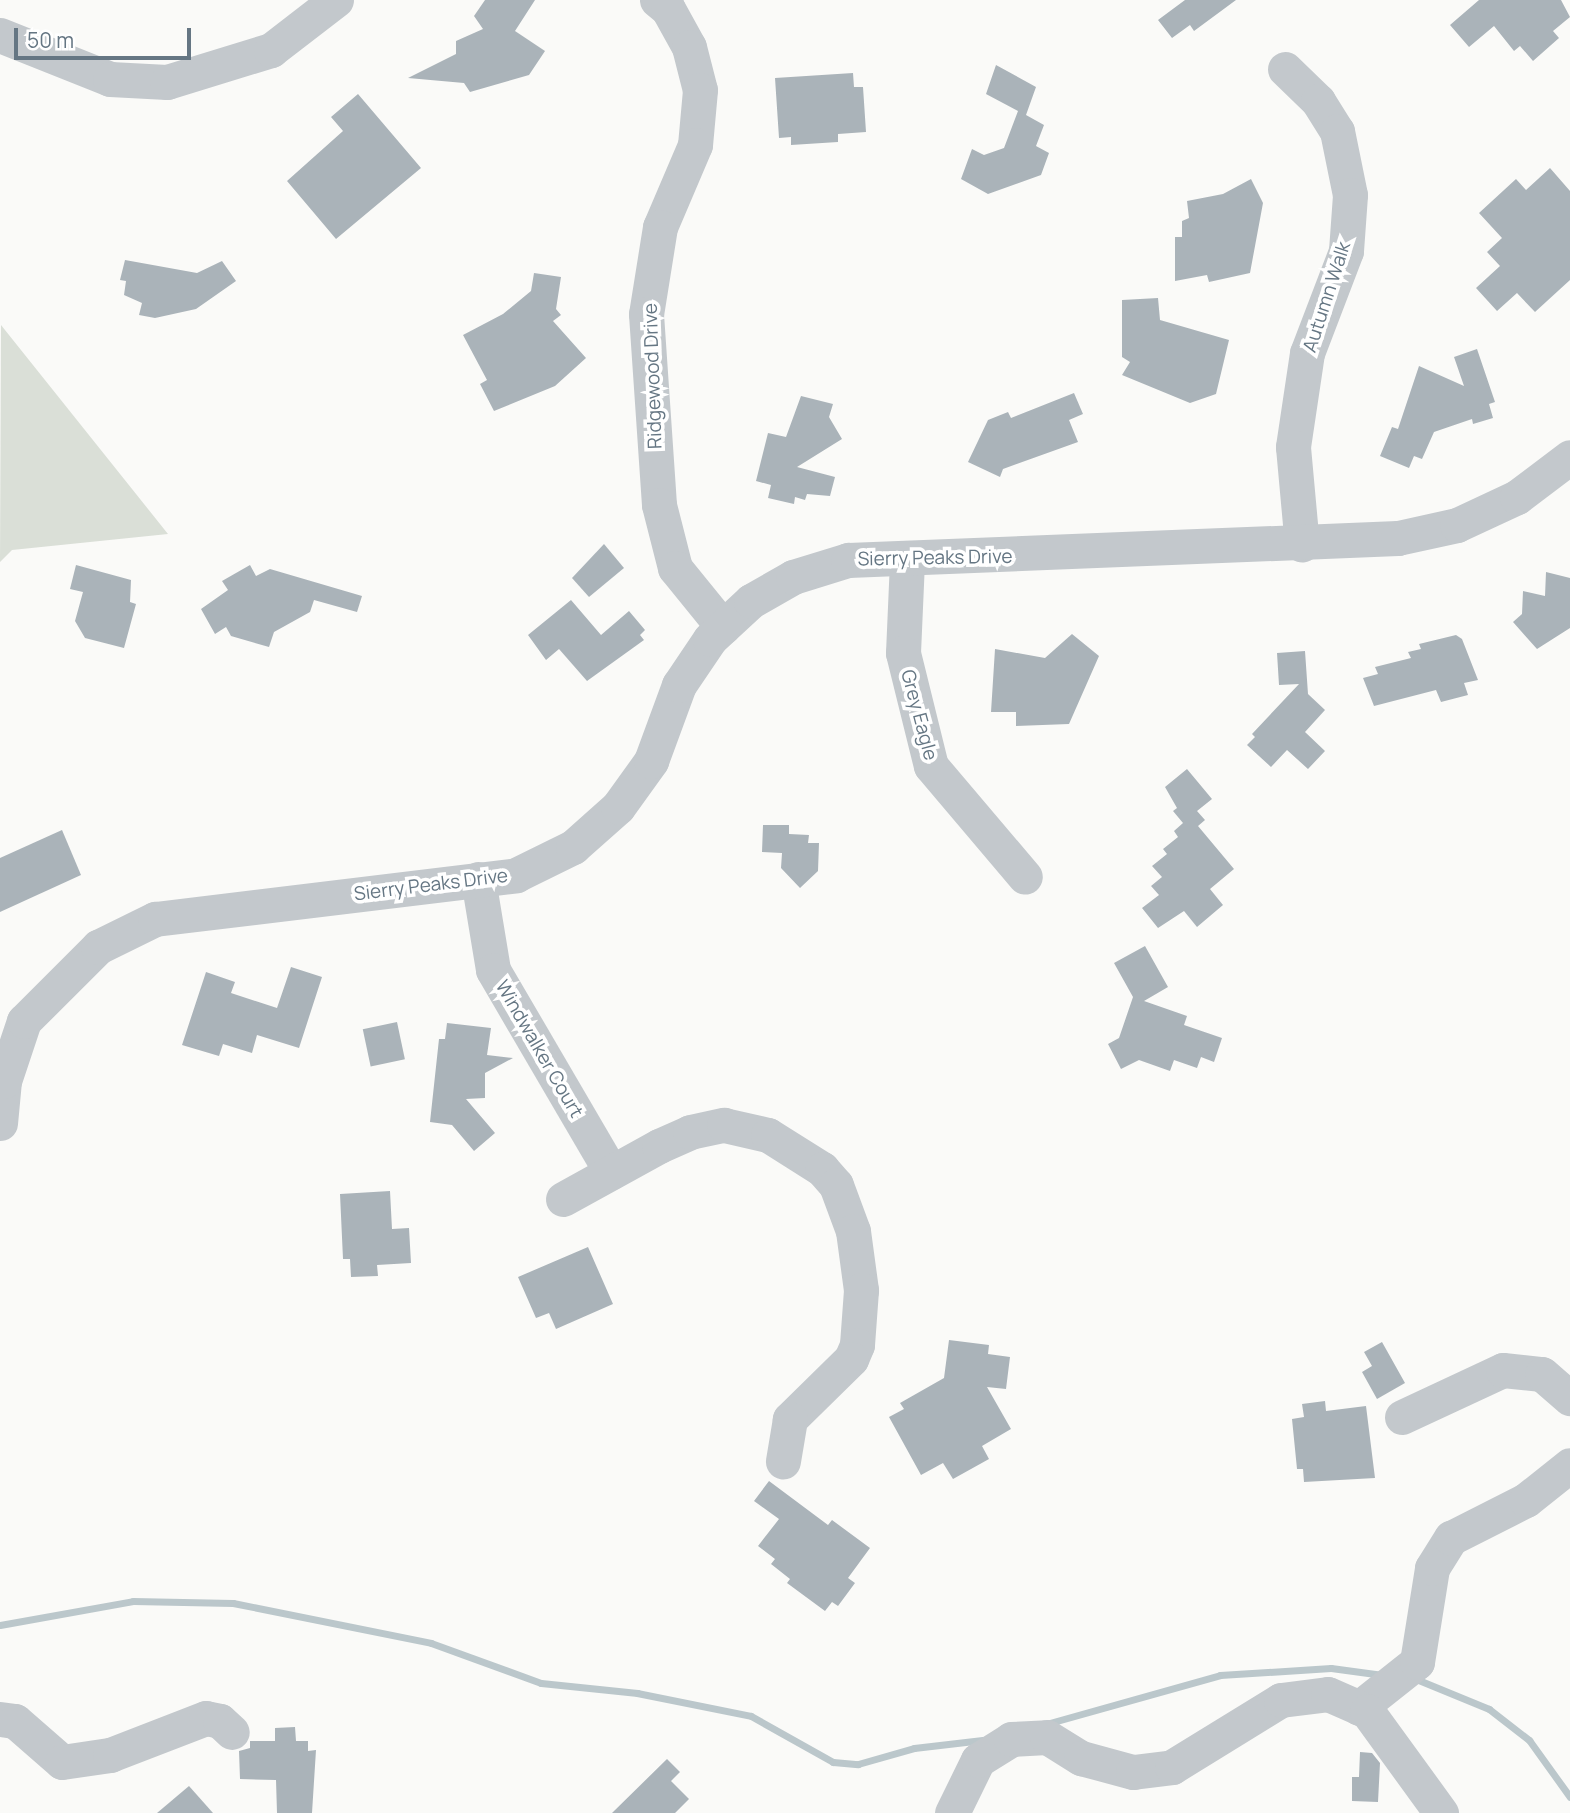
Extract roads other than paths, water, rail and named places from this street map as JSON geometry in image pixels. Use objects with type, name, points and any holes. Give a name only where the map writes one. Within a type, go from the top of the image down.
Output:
[{"type":"street","points":[[0,35],[110,79],[167,82],[271,50],[336,0]]},
{"type":"street","name":"Ridgewood Drive","points":[[668,3],[690,47],[700,90],[695,145],[660,228],[646,314],[659,505],[675,568],[723,627]]},
{"type":"street","name":"Autumn Walk","points":[[1284,69],[1318,102],[1338,131],[1350,195],[1346,251],[1307,354],[1293,447],[1302,545]]},
{"type":"street","name":"Sierry Peaks Drive","points":[[0,1123],[12,1013],[98,947],[155,919],[516,874],[573,848],[618,807],[651,761],[679,685],[723,627],[751,601],[793,577],[848,560],[906,561],[1302,545],[1398,538],[1457,525],[1517,497],[1570,457]]},
{"type":"street","name":"Grey Eagle","points":[[906,561],[903,653],[931,765],[1025,877]]},
{"type":"street","name":"Windwalker Court","points":[[478,879],[493,970],[611,1172]]},
{"type":"street","points":[[563,1199],[659,1146],[712,1126],[739,1126],[768,1135],[822,1169],[846,1202],[860,1290],[857,1345],[851,1359],[790,1419],[782,1461]]},
{"type":"street","points":[[1402,1417],[1503,1370],[1542,1374],[1570,1398]]},
{"type":"street","points":[[1359,1708],[1417,1662],[1432,1568],[1451,1538],[1526,1500],[1570,1465]]},
{"type":"street","points":[[953,1813],[978,1760],[1011,1739],[1047,1737],[1081,1759],[1133,1772],[1172,1767],[1281,1700],[1328,1694],[1367,1711],[1441,1813]]},
{"type":"street","points":[[0,1718],[15,1721],[62,1762],[110,1755],[206,1718],[220,1721],[232,1732]]},
{"type":"waterway","points":[[0,1625],[133,1601],[233,1603],[431,1643],[541,1683],[637,1693],[751,1716],[833,1762],[858,1764],[914,1748],[983,1740]]},
{"type":"waterway","points":[[1046,1724],[1220,1675],[1331,1668],[1383,1675]]},
{"type":"waterway","points":[[1416,1679],[1489,1709],[1529,1740],[1570,1797]]}]
